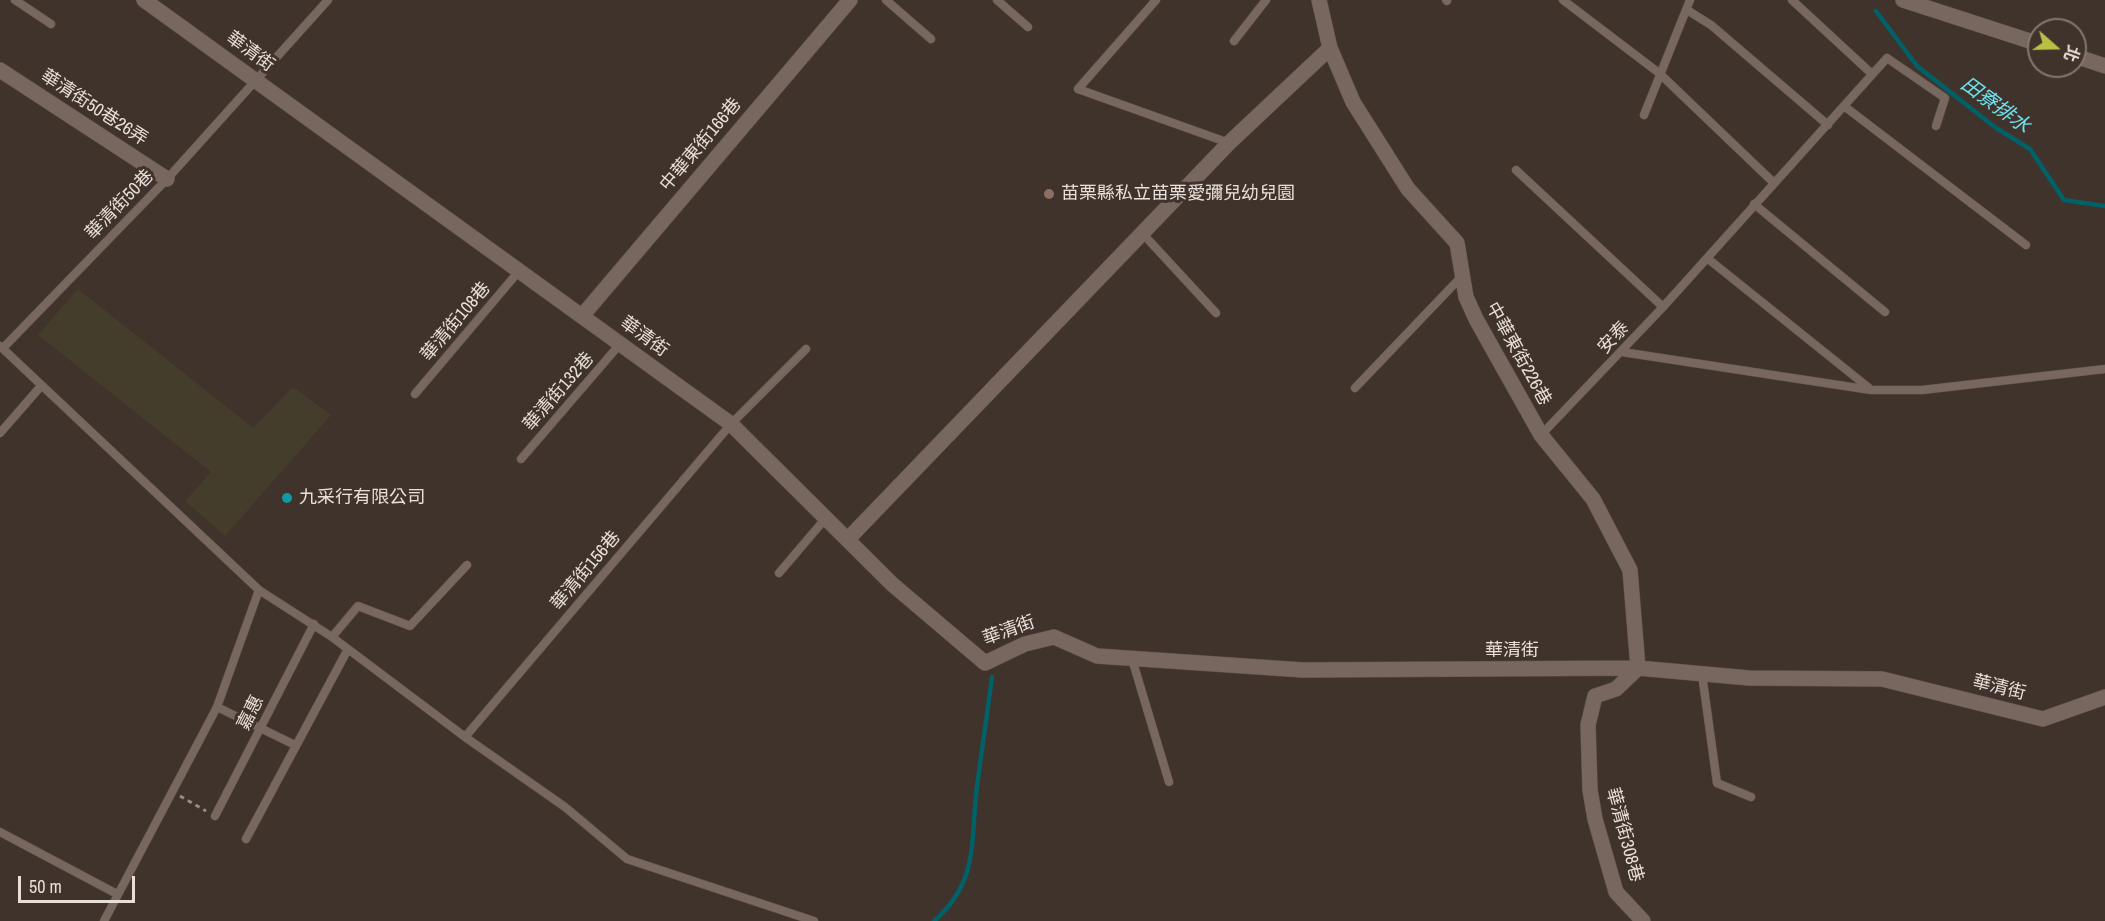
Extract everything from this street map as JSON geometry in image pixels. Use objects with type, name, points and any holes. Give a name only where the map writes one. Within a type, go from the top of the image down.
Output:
[{"type":"street","name":"華清街","points":[[144,0],[731,424],[923,613],[985,663],[1025,644],[1054,637],[1097,656],[1302,670],[1638,668],[1749,678],[1882,679],[2043,719],[2105,697]]},
{"type":"street","name":"中華東街166巷","points":[[582,316],[850,0]]},
{"type":"street","name":"中華東街226巷","points":[[1319,0],[1330,48],[1353,102],[1408,189],[1457,243],[1466,297],[1476,319],[1540,435],[1593,499],[1630,570],[1638,668]]},
{"type":"street","points":[[1903,0],[2027,40]]},
{"type":"street","points":[[848,539],[1229,142],[1330,48]]},
{"type":"street","points":[[2087,60],[2105,66]]},
{"type":"street","name":"華清街50巷26弄","points":[[0,70],[166,178]]},
{"type":"street","name":"華清街308巷","points":[[1638,668],[1616,689],[1595,696],[1588,725],[1590,790],[1595,819],[1616,892],[1643,921]]},
{"type":"lane","points":[[15,0],[51,24]]},
{"type":"lane","name":"華清街50巷","points":[[2,347],[166,178],[328,0]]},
{"type":"lane","points":[[886,0],[930,39]]},
{"type":"lane","points":[[997,0],[1028,27]]},
{"type":"lane","points":[[1156,0],[1078,88],[1229,142]]},
{"type":"lane","points":[[1234,40],[1266,0]]},
{"type":"lane","points":[[1563,0],[1659,73],[1773,183]]},
{"type":"lane","points":[[1644,115],[1690,0]]},
{"type":"lane","points":[[1792,0],[1872,74]]},
{"type":"lane","points":[[1686,10],[1712,26],[1828,125]]},
{"type":"lane","name":"安泰","points":[[1540,435],[1622,352],[1887,58],[1946,98],[1936,126]]},
{"type":"lane","points":[[1844,106],[2026,245]]},
{"type":"lane","points":[[1516,170],[1663,307]]},
{"type":"lane","points":[[1754,204],[1885,312]]},
{"type":"lane","points":[[1143,234],[1216,313]]},
{"type":"lane","points":[[1707,258],[1871,390]]},
{"type":"lane","name":"華清街108巷","points":[[415,394],[519,271]]},
{"type":"lane","points":[[1355,388],[1463,275]]},
{"type":"lane","name":"華清街132巷","points":[[521,459],[620,344]]},
{"type":"lane","points":[[2,347],[259,590],[314,624],[465,737],[565,807],[627,860],[814,921]]},
{"type":"lane","name":"華清街156巷","points":[[465,737],[731,424],[806,349]]},
{"type":"lane","points":[[1622,352],[1871,390],[1922,390],[2105,369]]},
{"type":"lane","points":[[0,433],[41,386]]},
{"type":"lane","points":[[779,573],[825,519]]},
{"type":"lane","points":[[332,637],[358,606],[410,626],[467,565]]},
{"type":"lane","points":[[104,921],[218,707],[259,590]]},
{"type":"lane","name":"嘉惠","points":[[215,816],[314,624]]},
{"type":"lane","points":[[246,838],[348,649]]},
{"type":"lane","points":[[1132,659],[1169,782]]},
{"type":"lane","points":[[1702,674],[1717,783],[1751,797]]},
{"type":"lane","points":[[218,707],[295,745]]},
{"type":"lane","points":[[0,832],[117,894]]},
{"type":"path","points":[[172,792],[215,816]]},
{"type":"shaded area","points":[[78,289],[253,428],[293,387],[331,415],[225,536],[185,501],[211,472],[38,335]]},
{"type":"waterway","name":"田寮排水","points":[[1876,11],[1917,66],[1996,128],[2030,149],[2064,200],[2105,206]]},
{"type":"waterway","points":[[934,921],[949,906],[959,891],[970,859],[977,786],[992,677]]},
{"type":"place","name":"苗栗縣私立苗栗愛彌兒幼兒園","points":[[1049,194]]},
{"type":"place","name":"九采行有限公司","points":[[287,498]]}]
